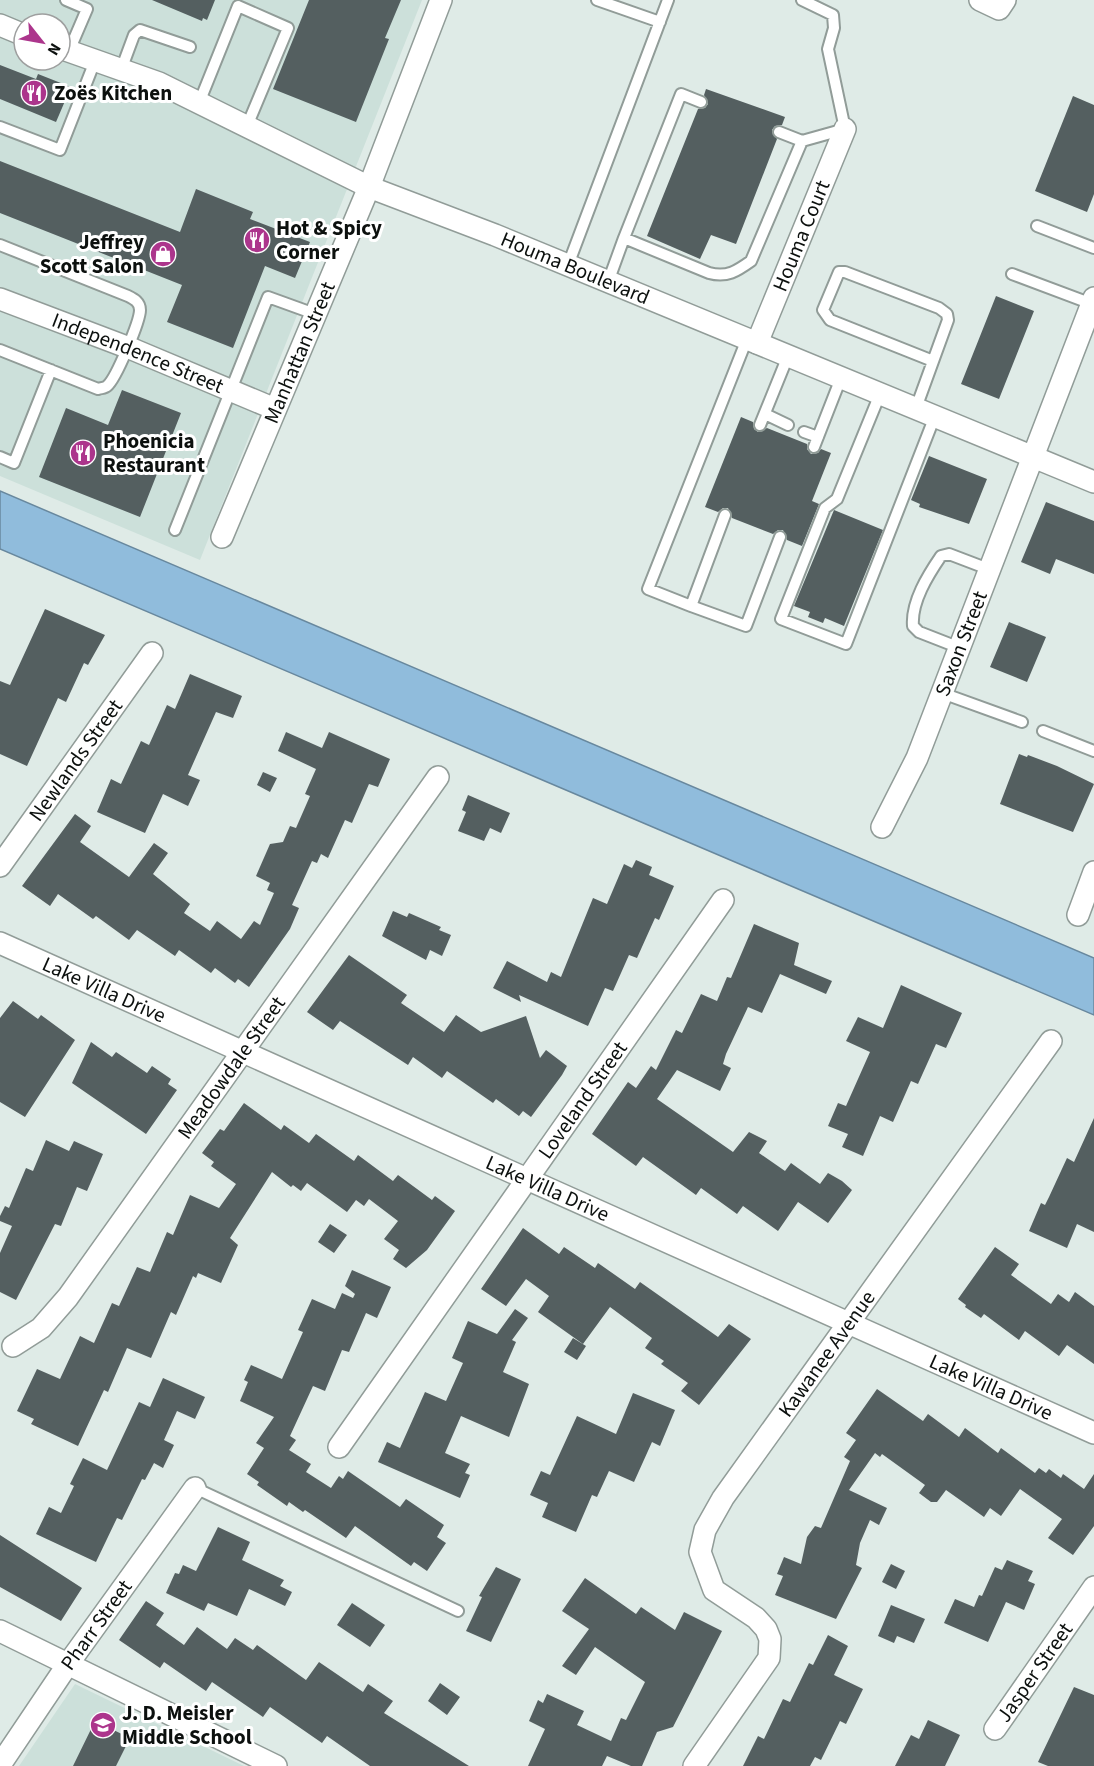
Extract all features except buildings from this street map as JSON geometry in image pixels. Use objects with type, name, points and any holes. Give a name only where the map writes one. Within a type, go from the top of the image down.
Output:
[{"type":"street","name":"Manhattan Street","points":[[222,537],[369,187],[441,0]]},
{"type":"street","name":"Houma Boulevard","points":[[72,53],[159,83],[369,187],[568,265],[1094,482]]},
{"type":"street","name":"Houma Court","points":[[752,341],[845,129]]},
{"type":"street","name":"Independence Street","points":[[0,299],[126,346],[275,409]]},
{"type":"street","points":[[1035,457],[1093,301]]},
{"type":"street","name":"Saxon Street","points":[[882,827],[917,758],[1035,457]]},
{"type":"street","name":"Newlands Street","points":[[0,866],[152,653]]},
{"type":"street","name":"Meadowdale Street","points":[[14,1346],[41,1328],[68,1297],[438,777]]},
{"type":"street","points":[[1078,915],[1094,872]]},
{"type":"street","name":"Loveland Street","points":[[339,1447],[723,900]]},
{"type":"street","name":"Lake Villa Drive","points":[[0,943],[1094,1433]]},
{"type":"street","name":"Kawanee Avenue","points":[[694,1766],[769,1658],[770,1639],[766,1629],[756,1618],[714,1590],[700,1552],[705,1530],[723,1498],[1051,1041]]},
{"type":"street","name":"Pharr Street","points":[[0,1765],[68,1664],[195,1488]]},
{"type":"street","name":"Jasper Street","points":[[995,1729],[1094,1587]]},
{"type":"street","points":[[0,1631],[276,1766]]},
{"type":"lane","points":[[66,0],[87,9],[72,36]]},
{"type":"lane","points":[[597,0],[660,22]]},
{"type":"lane","points":[[568,265],[668,0]]},
{"type":"lane","points":[[779,132],[802,141],[845,129],[828,49],[834,28],[833,15],[802,0]]},
{"type":"lane","points":[[199,103],[238,6],[288,28],[247,126]]},
{"type":"lane","points":[[121,70],[134,35],[140,30],[190,47]]},
{"type":"lane","points":[[0,127],[60,150],[95,61]]},
{"type":"lane","points":[[608,282],[681,94],[701,102]]},
{"type":"lane","points":[[624,238],[710,273],[720,276],[735,273],[751,261],[802,141]]},
{"type":"lane","points":[[1037,226],[1094,248]]},
{"type":"lane","points":[[0,245],[136,300],[140,307],[139,318],[115,374],[107,386],[98,389],[0,351]]},
{"type":"lane","points":[[880,394],[837,499],[825,508],[781,619],[846,644],[925,412],[933,361],[948,320],[947,314],[939,308],[856,276],[839,272],[822,310],[824,315],[830,320],[933,361]]},
{"type":"lane","points":[[1012,274],[1093,301]]},
{"type":"lane","points":[[175,530],[268,297],[315,314]]},
{"type":"lane","points":[[752,341],[648,589],[746,626],[780,537]]},
{"type":"lane","points":[[788,356],[763,420],[788,424]]},
{"type":"lane","points":[[0,457],[14,463],[51,370]]},
{"type":"lane","points":[[804,432],[816,442],[841,378]]},
{"type":"lane","points":[[691,606],[725,515]]},
{"type":"lane","points":[[960,648],[920,632],[913,626],[912,617],[927,576],[941,556],[949,554],[991,570]]},
{"type":"lane","points":[[942,693],[1022,722]]},
{"type":"lane","points":[[1043,731],[1094,751]]},
{"type":"lane","points":[[195,1488],[458,1611]]},
{"type":"shaded area","points":[[0,0],[422,0],[200,560],[0,476]]},
{"type":"shaded area","name":"J. D. Meisler Middle School","points":[[75,1684],[244,1766],[19,1766]]},
{"type":"water","points":[[0,491],[1094,958],[1094,1015],[0,549]]},
{"type":"place","name":"Zoës Kitchen","points":[[34,93]]},
{"type":"place","name":"Hot & Spicy Corner","points":[[257,240]]},
{"type":"place","name":"Jeffrey Scott Salon","points":[[163,254]]},
{"type":"place","name":"Phoenicia Restaurant","points":[[83,453]]},
{"type":"place","name":"J. D. Meisler Middle School","points":[[103,1725]]}]
